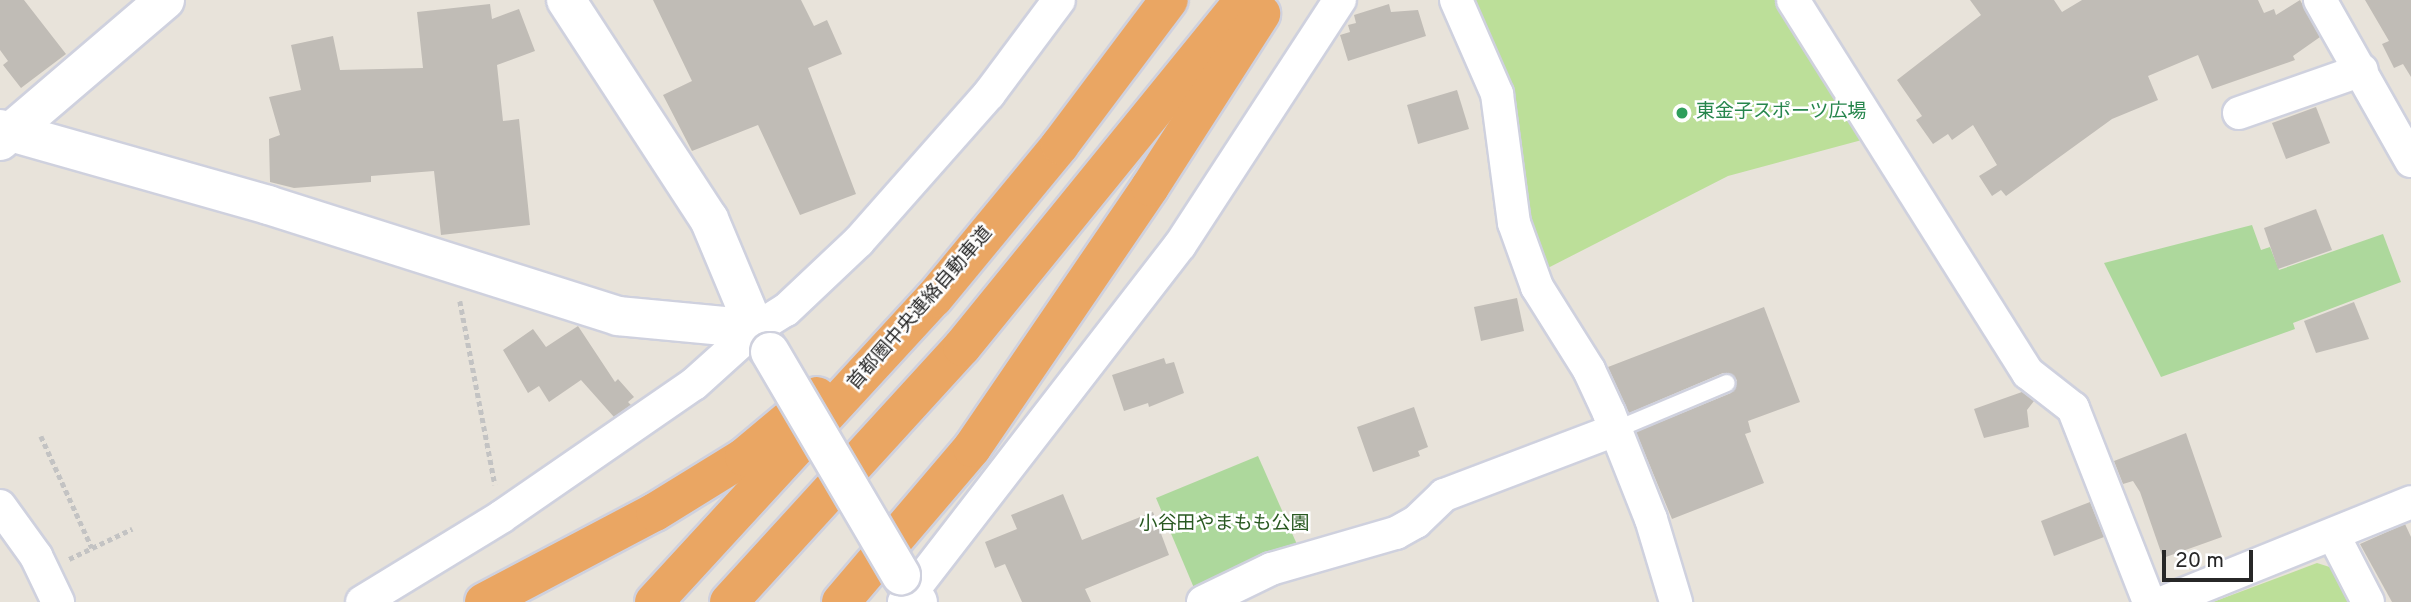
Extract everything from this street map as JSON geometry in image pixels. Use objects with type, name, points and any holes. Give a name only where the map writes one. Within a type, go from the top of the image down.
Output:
[{"type":"highway","name":"首都圏中央連絡自動車道","points":[[654,602],[934,298],[1060,145],[1169,0]]},
{"type":"highway","points":[[729,602],[962,347],[1244,0]]},
{"type":"highway","points":[[841,602],[972,448],[1150,187],[1270,0]]},
{"type":"highway","points":[[484,602],[655,512],[744,457],[934,298]]},
{"type":"street","points":[[4,134],[164,0]]},
{"type":"street","points":[[566,0],[709,219],[762,341],[909,593],[1180,245],[1340,0]]},
{"type":"street","points":[[362,602],[501,517],[694,384],[762,341],[786,310],[859,241],[989,94],[1059,0]]},
{"type":"street","points":[[1456,0],[1497,94],[1514,223],[1537,287],[1589,370],[1651,519],[1676,602]]},
{"type":"street","points":[[1793,0],[2028,373],[2073,408],[2149,602]]},
{"type":"street","points":[[2320,0],[2362,70],[2411,161]]},
{"type":"street","points":[[2239,113],[2362,70]]},
{"type":"street","points":[[4,134],[452,261],[618,316],[762,341]]},
{"type":"street","points":[[1203,602],[1271,569],[1396,533],[1416,522],[1444,495],[1615,430]]},
{"type":"street","points":[[2164,602],[2334,536],[2411,502]]},
{"type":"street","points":[[0,506],[43,572],[58,602]]},
{"type":"street","points":[[2334,536],[2368,602]]},
{"type":"lane","points":[[1615,430],[1727,383]]},
{"type":"path","points":[[452,261],[501,517]]},
{"type":"path","points":[[41,436],[92,548]]},
{"type":"path","points":[[43,572],[132,529]]},
{"type":"green space","name":"東金子スポーツ広場","points":[[1464,0],[1786,0],[1873,137],[1728,176],[1542,271]]},
{"type":"green space","points":[[2252,225],[2261,250],[2270,247],[2279,270],[2383,234],[2401,282],[2293,323],[2295,329],[2161,377],[2104,263]]},
{"type":"green space","name":"小谷田やまもも公園","points":[[1258,456],[1299,549],[1197,595],[1156,498]]},
{"type":"green space","points":[[2317,563],[2339,570],[2354,602],[2213,602]]},
{"type":"building","points":[[0,0],[24,0],[66,54],[21,88],[3,65],[8,61],[0,50]]},
{"type":"building","points":[[653,0],[801,0],[814,26],[827,20],[842,54],[808,68],[856,194],[800,215],[758,125],[692,151],[663,95],[692,81]]},
{"type":"building","points":[[1970,0],[2054,0],[2062,12],[2082,0],[2258,0],[2264,13],[2274,9],[2276,15],[2300,0],[2320,37],[2293,56],[2295,60],[2212,89],[2198,55],[2148,76],[2158,100],[2112,119],[2006,196],[2001,190],[1992,196],[1979,176],[1997,165],[1973,125],[1952,140],[1948,134],[1933,144],[1916,120],[1922,116],[1897,80],[1981,15]]},
{"type":"building","points":[[2365,0],[2411,0],[2411,77],[2403,64],[2394,68],[2382,44],[2389,41]]},
{"type":"building","points":[[490,4],[492,19],[519,9],[535,51],[497,65],[503,121],[519,119],[530,225],[441,235],[434,171],[371,176],[371,182],[294,188],[270,182],[269,139],[280,135],[269,97],[301,90],[291,45],[333,36],[340,70],[423,68],[417,12]]},
{"type":"building","points":[[1389,4],[1391,12],[1418,10],[1426,36],[1348,61],[1340,35],[1350,32],[1348,25],[1356,23],[1354,15]]},
{"type":"building","points":[[1457,90],[1469,129],[1418,144],[1407,105]]},
{"type":"building","points":[[2316,107],[2330,143],[2286,159],[2272,123]]},
{"type":"building","points":[[2316,209],[2332,250],[2278,269],[2264,228]]},
{"type":"building","points":[[1517,298],[1524,331],[1481,341],[1474,307]]},
{"type":"building","points":[[2354,302],[2369,339],[2316,353],[2304,321]]},
{"type":"building","points":[[1764,307],[1800,402],[1748,421],[1751,432],[1745,434],[1764,483],[1672,519],[1636,432],[1731,393],[1737,380],[1723,373],[1629,413],[1608,367]]},
{"type":"building","points":[[578,326],[615,382],[618,379],[634,397],[628,402],[631,405],[614,417],[581,380],[549,402],[539,386],[528,393],[503,350],[533,329],[546,347]]},
{"type":"building","points":[[1164,358],[1166,364],[1174,362],[1184,393],[1149,407],[1148,403],[1124,411],[1112,375]]},
{"type":"building","points":[[2022,392],[2034,401],[2027,410],[2029,427],[1984,438],[1974,409]]},
{"type":"building","points":[[1414,407],[1428,447],[1418,451],[1420,456],[1373,472],[1357,427]]},
{"type":"building","points":[[2186,433],[2222,537],[2163,558],[2140,492],[2133,481],[2123,484],[2114,461]]},
{"type":"building","points":[[1063,494],[1082,540],[1153,512],[1169,555],[1085,589],[1091,602],[1022,602],[1005,564],[995,568],[985,542],[1017,529],[1011,515]]},
{"type":"building","points":[[2090,502],[2104,537],[2054,556],[2041,521]]},
{"type":"building","points":[[2405,524],[2411,537],[2411,602],[2392,602],[2360,544]]},
{"type":"place","name":"東金子スポーツ広場","points":[[1682,113]]}]
